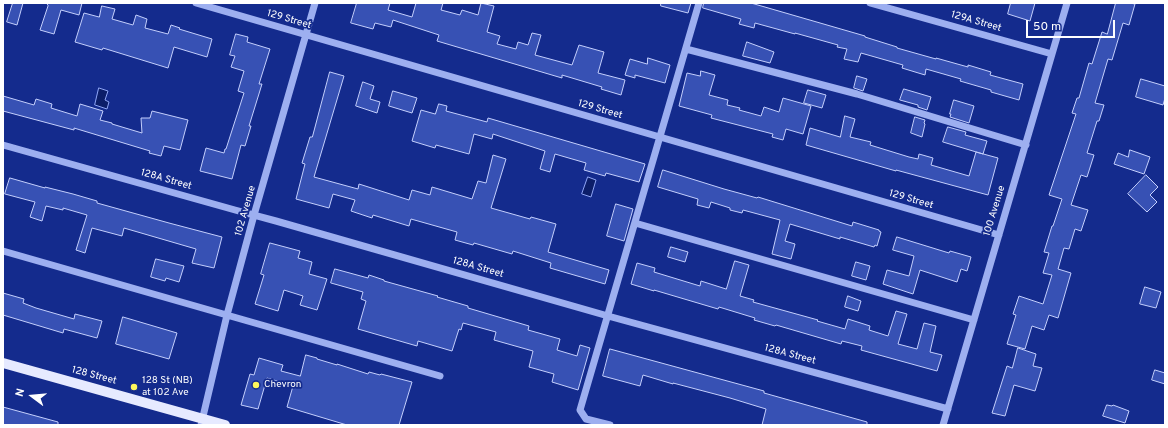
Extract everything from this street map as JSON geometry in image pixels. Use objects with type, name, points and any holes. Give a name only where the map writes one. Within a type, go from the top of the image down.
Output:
[{"type":"main road","name":"128 Street","points":[[3,363],[202,422],[225,425]]},
{"type":"street","name":"129 Street","points":[[196,3],[999,235]]},
{"type":"street","name":"102 Avenue","points":[[202,422],[227,315],[315,3]]},
{"type":"street","points":[[610,425],[586,419],[580,410],[699,3]]},
{"type":"street","name":"129A Street","points":[[870,3],[1052,54]]},
{"type":"street","name":"100 Avenue","points":[[943,425],[1067,3]]},
{"type":"street","points":[[686,49],[857,94],[1026,144]]},
{"type":"street","name":"128A Street","points":[[3,145],[608,316],[948,409]]},
{"type":"street","points":[[635,223],[974,320]]},
{"type":"street","points":[[3,251],[440,376]]},
{"type":"shaded area","points":[[99,88],[108,91],[105,100],[109,102],[107,109],[95,105]]},
{"type":"shaded area","points":[[588,177],[596,180],[591,197],[582,194]]},
{"type":"building","points":[[13,3],[23,3],[17,25],[7,22]]},
{"type":"building","points":[[47,3],[82,3],[79,15],[61,10],[54,34],[40,30],[48,6]]},
{"type":"building","points":[[357,3],[390,3],[388,10],[412,17],[416,3],[443,3],[441,10],[460,15],[462,10],[478,15],[481,3],[494,6],[487,32],[500,36],[497,44],[516,49],[518,42],[528,45],[532,33],[541,35],[535,55],[572,65],[579,45],[604,52],[598,73],[625,80],[621,95],[601,89],[602,87],[562,75],[562,78],[437,41],[439,35],[393,20],[391,27],[375,23],[373,29],[351,23]]},
{"type":"building","points":[[661,3],[691,3],[688,13],[661,6]]},
{"type":"building","points":[[704,3],[751,3],[865,36],[897,48],[991,72],[990,75],[1023,84],[1019,100],[960,81],[961,79],[926,69],[925,75],[902,68],[903,65],[861,53],[858,62],[844,59],[847,49],[837,47],[838,45],[755,23],[754,28],[739,24],[741,19],[703,8]]},
{"type":"building","points":[[1011,3],[1035,3],[1030,21],[1008,14]]},
{"type":"building","points":[[1116,3],[1135,4],[1129,25],[1123,23],[1112,60],[1108,59],[1095,103],[1104,105],[1099,121],[1097,121],[1087,153],[1094,155],[1087,177],[1081,175],[1071,205],[1088,210],[1081,231],[1075,229],[1069,249],[1064,248],[1058,269],[1071,273],[1058,318],[1049,315],[1044,330],[1032,326],[1025,349],[1007,344],[1016,315],[1013,314],[1019,296],[1043,304],[1052,275],[1043,273],[1049,253],[1044,252],[1062,199],[1049,195],[1076,114],[1072,113],[1077,98],[1079,98],[1089,63],[1092,64],[1102,32],[1107,34]]},
{"type":"building","points":[[102,6],[115,9],[112,19],[133,25],[136,15],[147,19],[145,28],[168,34],[171,25],[180,28],[179,29],[212,39],[207,57],[174,47],[168,68],[103,48],[102,50],[75,42],[84,13],[99,17]]},
{"type":"building","points":[[236,34],[248,37],[247,42],[270,49],[259,84],[262,84],[249,126],[251,126],[245,146],[241,145],[232,179],[200,171],[206,148],[224,153],[244,93],[238,91],[244,71],[231,67],[235,56],[230,55]]},
{"type":"building","points":[[747,42],[774,52],[770,63],[743,56]]},
{"type":"building","points":[[648,58],[670,65],[665,83],[635,75],[635,78],[625,75],[630,59],[647,64]]},
{"type":"building","points":[[701,71],[715,75],[709,95],[728,100],[727,105],[740,108],[739,110],[761,116],[764,107],[779,112],[783,98],[811,106],[803,134],[786,129],[783,140],[772,137],[773,134],[711,118],[712,115],[679,106],[687,73],[700,76]]},
{"type":"building","points":[[330,72],[344,76],[314,177],[358,189],[359,184],[409,200],[412,190],[430,195],[432,187],[472,199],[478,181],[486,183],[493,155],[506,159],[491,208],[530,219],[531,217],[556,224],[548,252],[609,270],[605,284],[550,268],[551,263],[513,251],[512,254],[474,243],[473,245],[455,240],[457,232],[411,219],[409,226],[373,215],[372,218],[351,211],[355,200],[333,194],[329,208],[296,199],[305,164],[302,163],[310,137],[312,137]]},
{"type":"building","points":[[857,76],[867,79],[863,91],[854,88]]},
{"type":"building","points":[[1141,79],[1165,86],[1165,98],[1163,105],[1136,97]]},
{"type":"building","points":[[363,82],[374,86],[370,99],[380,102],[377,113],[356,106]]},
{"type":"building","points":[[904,89],[931,97],[927,110],[918,107],[918,105],[900,100]]},
{"type":"building","points":[[808,90],[826,95],[822,108],[804,103]]},
{"type":"building","points":[[393,91],[417,98],[412,113],[389,106]]},
{"type":"building","points":[[3,96],[34,105],[36,99],[52,104],[51,108],[77,116],[80,104],[103,111],[100,120],[142,133],[141,118],[150,118],[152,111],[188,120],[180,150],[164,146],[161,156],[149,153],[150,151],[74,128],[74,130],[3,111]]},
{"type":"building","points":[[954,100],[974,106],[969,123],[950,117]]},
{"type":"building","points":[[439,104],[447,106],[446,111],[487,122],[488,118],[645,164],[639,182],[606,173],[605,176],[584,170],[586,163],[555,154],[550,172],[540,169],[545,151],[493,134],[492,139],[474,134],[469,154],[436,145],[435,148],[412,141],[421,110],[435,114]]},
{"type":"building","points":[[845,116],[855,119],[850,137],[871,142],[870,145],[909,157],[918,159],[919,154],[933,158],[931,165],[969,176],[976,152],[998,158],[988,195],[896,171],[806,145],[810,128],[840,137]]},
{"type":"building","points":[[915,117],[925,120],[922,137],[911,133]]},
{"type":"building","points":[[948,127],[966,132],[965,135],[987,141],[983,154],[943,142]]},
{"type":"building","points":[[1130,150],[1150,157],[1144,174],[1114,164],[1118,153],[1128,157]]},
{"type":"building","points":[[663,170],[852,226],[853,222],[879,230],[881,232],[877,246],[875,245],[874,247],[840,237],[840,239],[790,224],[785,241],[795,244],[791,259],[772,254],[780,220],[743,210],[742,213],[730,210],[730,208],[711,202],[709,208],[697,205],[698,199],[658,187]]},
{"type":"building","points":[[1146,175],[1158,187],[1150,195],[1157,202],[1147,212],[1128,194]]},
{"type":"building","points":[[10,178],[73,194],[97,201],[97,203],[222,237],[214,268],[192,263],[196,249],[124,228],[122,236],[92,228],[85,253],[76,250],[87,215],[63,208],[63,210],[46,206],[42,221],[30,217],[35,202],[5,194]]},
{"type":"building","points":[[616,204],[633,209],[624,241],[607,236]]},
{"type":"building","points":[[897,237],[949,253],[950,251],[971,257],[967,271],[961,269],[957,282],[920,270],[913,294],[883,284],[887,270],[909,276],[914,256],[893,250]]},
{"type":"building","points":[[270,243],[300,251],[298,258],[312,262],[309,274],[327,279],[317,310],[300,305],[303,296],[284,290],[278,311],[255,304],[264,275],[261,274]]},
{"type":"building","points":[[671,247],[688,252],[685,262],[668,257]]},
{"type":"building","points":[[156,259],[184,266],[179,282],[166,278],[165,281],[151,277]]},
{"type":"building","points":[[735,261],[749,265],[740,296],[754,300],[753,302],[845,329],[848,319],[870,326],[869,330],[888,336],[896,311],[907,314],[898,344],[917,349],[924,323],[936,326],[930,352],[942,355],[937,371],[861,350],[862,346],[842,341],[841,344],[754,320],[755,318],[719,307],[718,309],[631,284],[637,263],[655,268],[654,272],[700,286],[701,281],[726,289]]},
{"type":"building","points":[[856,262],[870,266],[866,280],[852,276]]},
{"type":"building","points":[[335,269],[368,278],[369,275],[384,281],[468,306],[468,308],[529,326],[528,330],[560,339],[557,350],[577,356],[580,345],[590,348],[578,390],[552,382],[554,374],[529,367],[533,351],[494,340],[496,332],[463,323],[461,330],[459,329],[452,351],[418,341],[417,346],[358,329],[366,301],[361,299],[363,292],[331,283]]},
{"type":"building","points":[[1145,287],[1161,292],[1156,308],[1140,304]]},
{"type":"building","points":[[3,293],[24,299],[23,303],[36,308],[74,319],[75,314],[102,321],[97,338],[64,329],[63,333],[3,315]]},
{"type":"building","points":[[848,296],[861,301],[858,311],[845,307]]},
{"type":"building","points":[[123,317],[177,333],[169,359],[116,344]]},
{"type":"building","points":[[1018,348],[1036,354],[1033,366],[1042,368],[1035,391],[1014,385],[1005,416],[992,413],[1007,366],[1012,368]]},
{"type":"building","points":[[610,349],[764,391],[764,393],[867,422],[867,425],[762,425],[766,409],[643,375],[640,386],[603,376]]},
{"type":"building","points":[[306,355],[368,374],[369,372],[381,374],[412,382],[399,425],[347,425],[287,407],[293,386],[267,378],[258,409],[241,405],[250,374],[254,375],[259,358],[283,365],[281,371],[300,376]]},
{"type":"building","points":[[1155,370],[1165,373],[1165,384],[1152,380]]},
{"type":"building","points":[[1107,405],[1113,405],[1129,411],[1125,423],[1103,416]]},
{"type":"building","points":[[3,407],[58,422],[58,425],[3,425]]},
{"type":"place","name":"Chevron","points":[[256,385]]},
{"type":"place","name":"128 St (NB) at 102 Ave","points":[[134,387]]}]
